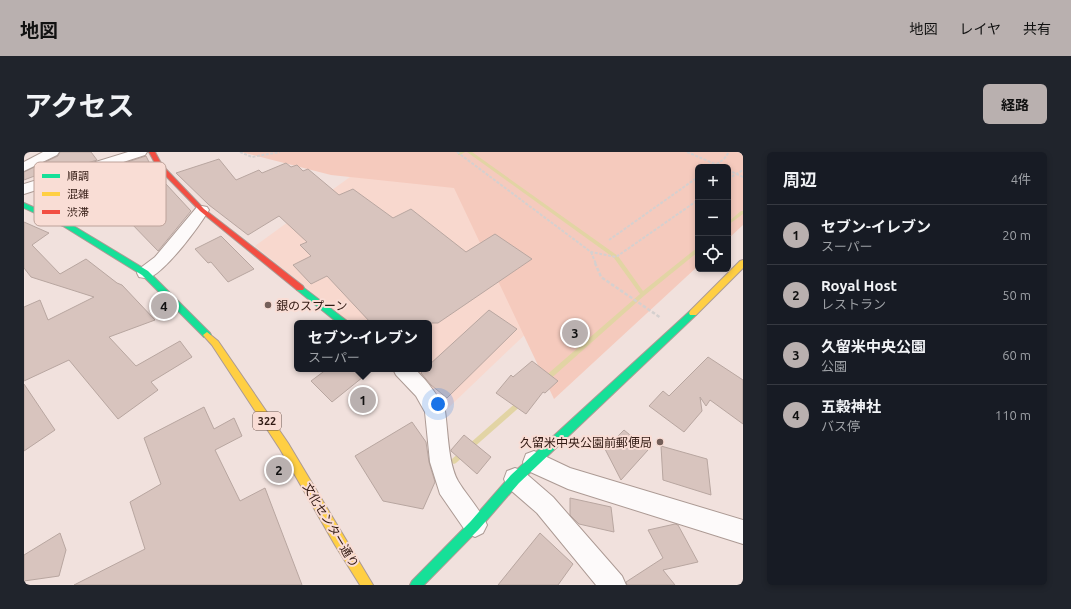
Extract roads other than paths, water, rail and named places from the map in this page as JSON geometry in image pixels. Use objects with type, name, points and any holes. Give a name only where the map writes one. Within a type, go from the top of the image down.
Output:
[{"type":"main road","points":[[152,152],[157,162]]},
{"type":"main road","points":[[166,173],[202,210],[340,320]]},
{"type":"main road","name":"文化センター通り","points":[[24,205],[34,210]]},
{"type":"main road","name":"文化センター通り","points":[[68,226],[145,273],[214,343],[284,446],[339,541],[367,585]]},
{"type":"main road","points":[[416,585],[475,525],[515,479],[677,329],[743,263]]},
{"type":"street","points":[[35,162],[53,152]]},
{"type":"street","points":[[109,162],[141,152]]},
{"type":"street","points":[[24,168],[34,162]]},
{"type":"street","points":[[24,190],[34,186]]},
{"type":"street","points":[[145,273],[161,261],[202,210]]},
{"type":"street","points":[[406,372],[423,390],[435,411],[441,462],[448,486],[475,525]]},
{"type":"street","points":[[534,462],[568,478],[743,532]]},
{"type":"street","points":[[515,479],[545,505],[613,585]]},
{"type":"waterway","points":[[459,154],[463,152]]},
{"type":"waterway","points":[[469,152],[616,257],[643,294]]},
{"type":"waterway","points":[[731,222],[743,212]]},
{"type":"waterway","points":[[643,294],[695,251]]},
{"type":"waterway","points":[[545,380],[643,294]]},
{"type":"waterway","points":[[454,461],[521,402]]},
{"type":"place","name":"銀のスプーン","points":[[268,305]]},
{"type":"place","name":"五穀神社","points":[[164,306]]},
{"type":"place","name":"久留米中央公園","points":[[575,333]]},
{"type":"place","name":"セブン-イレブン","points":[[363,400]]},
{"type":"place","name":"久留米中央公園前郵便局","points":[[660,442]]},
{"type":"place","name":"Royal Host","points":[[279,470]]}]
